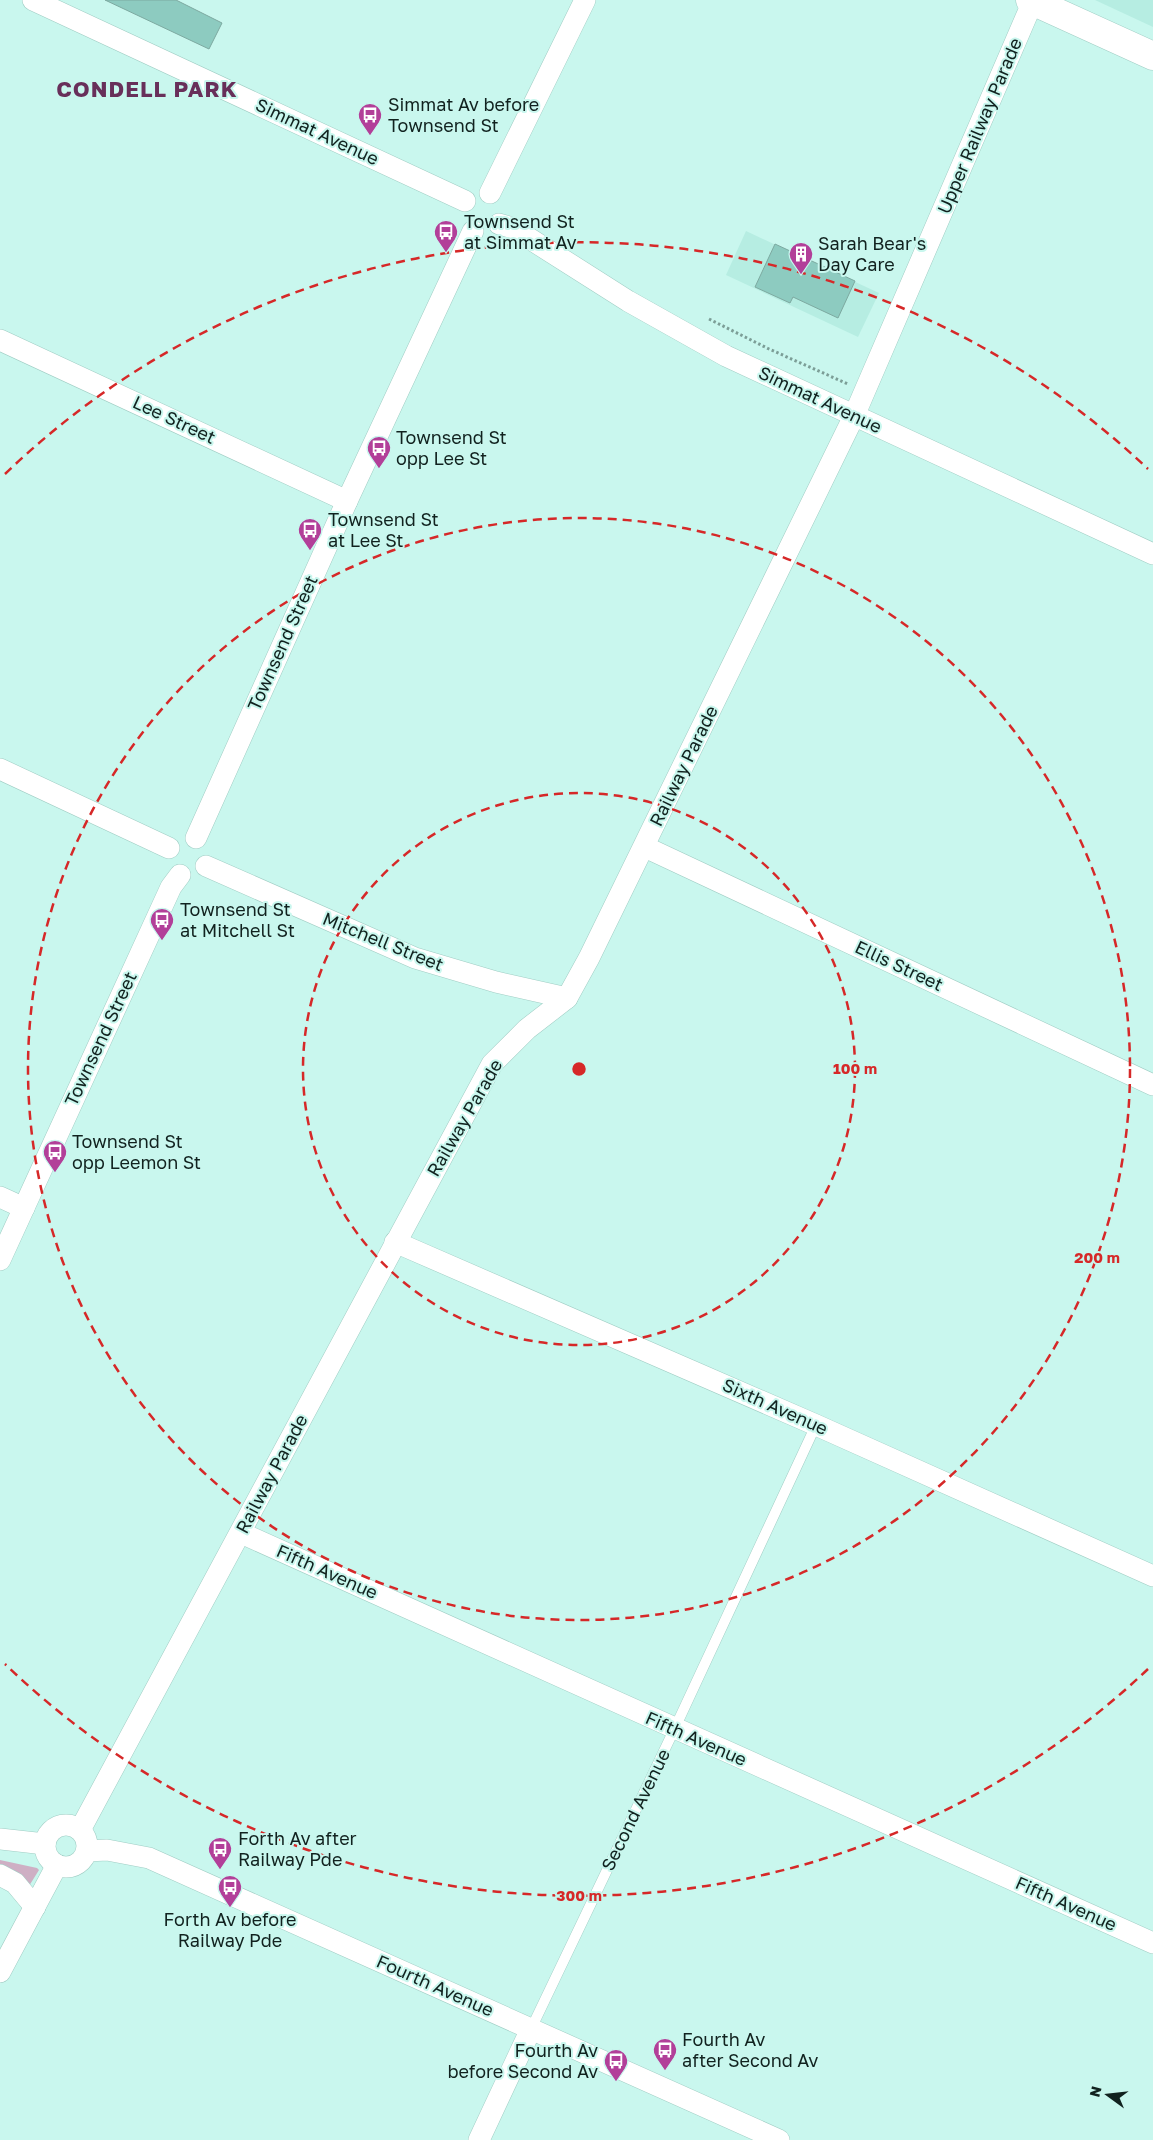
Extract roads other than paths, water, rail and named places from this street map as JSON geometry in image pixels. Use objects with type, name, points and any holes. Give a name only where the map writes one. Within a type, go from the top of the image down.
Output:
[{"type":"main road","points":[[1031,1],[1153,56]]},
{"type":"street","name":"Simmat Avenue","points":[[33,0],[465,201]]},
{"type":"street","points":[[490,193],[585,0]]},
{"type":"street","name":"Upper Railway Parade","points":[[854,416],[992,101],[1031,1]]},
{"type":"street","points":[[476,192],[490,193],[496,197],[502,206],[499,224],[487,232],[474,231],[467,226],[462,218],[462,209],[465,201],[476,192]]},
{"type":"street","name":"Simmat Avenue","points":[[499,224],[513,228],[628,302],[726,356],[1153,554]]},
{"type":"street","name":"Townsend Street","points":[[196,838],[347,501],[474,231]]},
{"type":"street","name":"Lee Street","points":[[0,340],[347,501]]},
{"type":"street","name":"Railway Parade","points":[[80,1830],[492,1064],[527,1030],[566,998],[645,847],[854,416]]},
{"type":"street","points":[[0,769],[170,848]]},
{"type":"street","points":[[190,836],[196,838],[208,853],[206,866],[192,877],[180,875],[170,867],[168,861],[170,848],[178,839],[190,836]]},
{"type":"street","name":"Ellis Street","points":[[645,847],[1153,1084]]},
{"type":"street","name":"Mitchell Street","points":[[206,866],[415,958],[496,982],[566,998]]},
{"type":"street","name":"Townsend Street","points":[[0,1260],[171,887],[180,875]]},
{"type":"street","points":[[0,1197],[24,1208]]},
{"type":"street","name":"Sixth Avenue","points":[[395,1242],[816,1425],[1153,1576]]},
{"type":"street","name":"Fifth Avenue","points":[[241,1533],[674,1730],[1153,1943]]},
{"type":"street","points":[[68,1825],[80,1830],[86,1840],[87,1851],[75,1865],[63,1867],[57,1865],[48,1856],[45,1844],[47,1838],[56,1828],[68,1825]]},
{"type":"street","points":[[0,1840],[45,1844]]},
{"type":"street","name":"Fourth Avenue","points":[[87,1851],[107,1850],[149,1858],[779,2140]]},
{"type":"street","points":[[0,1972],[57,1865]]},
{"type":"street","points":[[0,1875],[15,1883],[35,1907]]},
{"type":"street","name":"Second Avenue","points":[[479,2140],[531,2029]]},
{"type":"lane","name":"Second Avenue","points":[[531,2029],[674,1730],[816,1425]]},
{"type":"place","name":"Simmat Av before Townsend St","points":[[370,136]]},
{"type":"place","name":"Townsend St at Simmat Av","points":[[446,253]]},
{"type":"place","name":"Sarah Bear's Day Care","points":[[801,275]]},
{"type":"place","name":"Townsend St opp Lee St","points":[[379,469]]},
{"type":"place","name":"Townsend St at Lee St","points":[[310,551]]},
{"type":"place","name":"Townsend St at Mitchell St","points":[[162,941]]},
{"type":"place","name":"Townsend St opp Leemon St","points":[[55,1173]]},
{"type":"place","name":"Forth Av after Railway Pde","points":[[220,1870]]},
{"type":"place","name":"Forth Av before Railway Pde","points":[[230,1908]]},
{"type":"place","name":"Fourth Av after Second Av","points":[[665,2071]]},
{"type":"place","name":"Fourth Av before Second Av","points":[[616,2082]]},
{"type":"district","name":"CONDELL PARK","points":[[147,89]]}]
